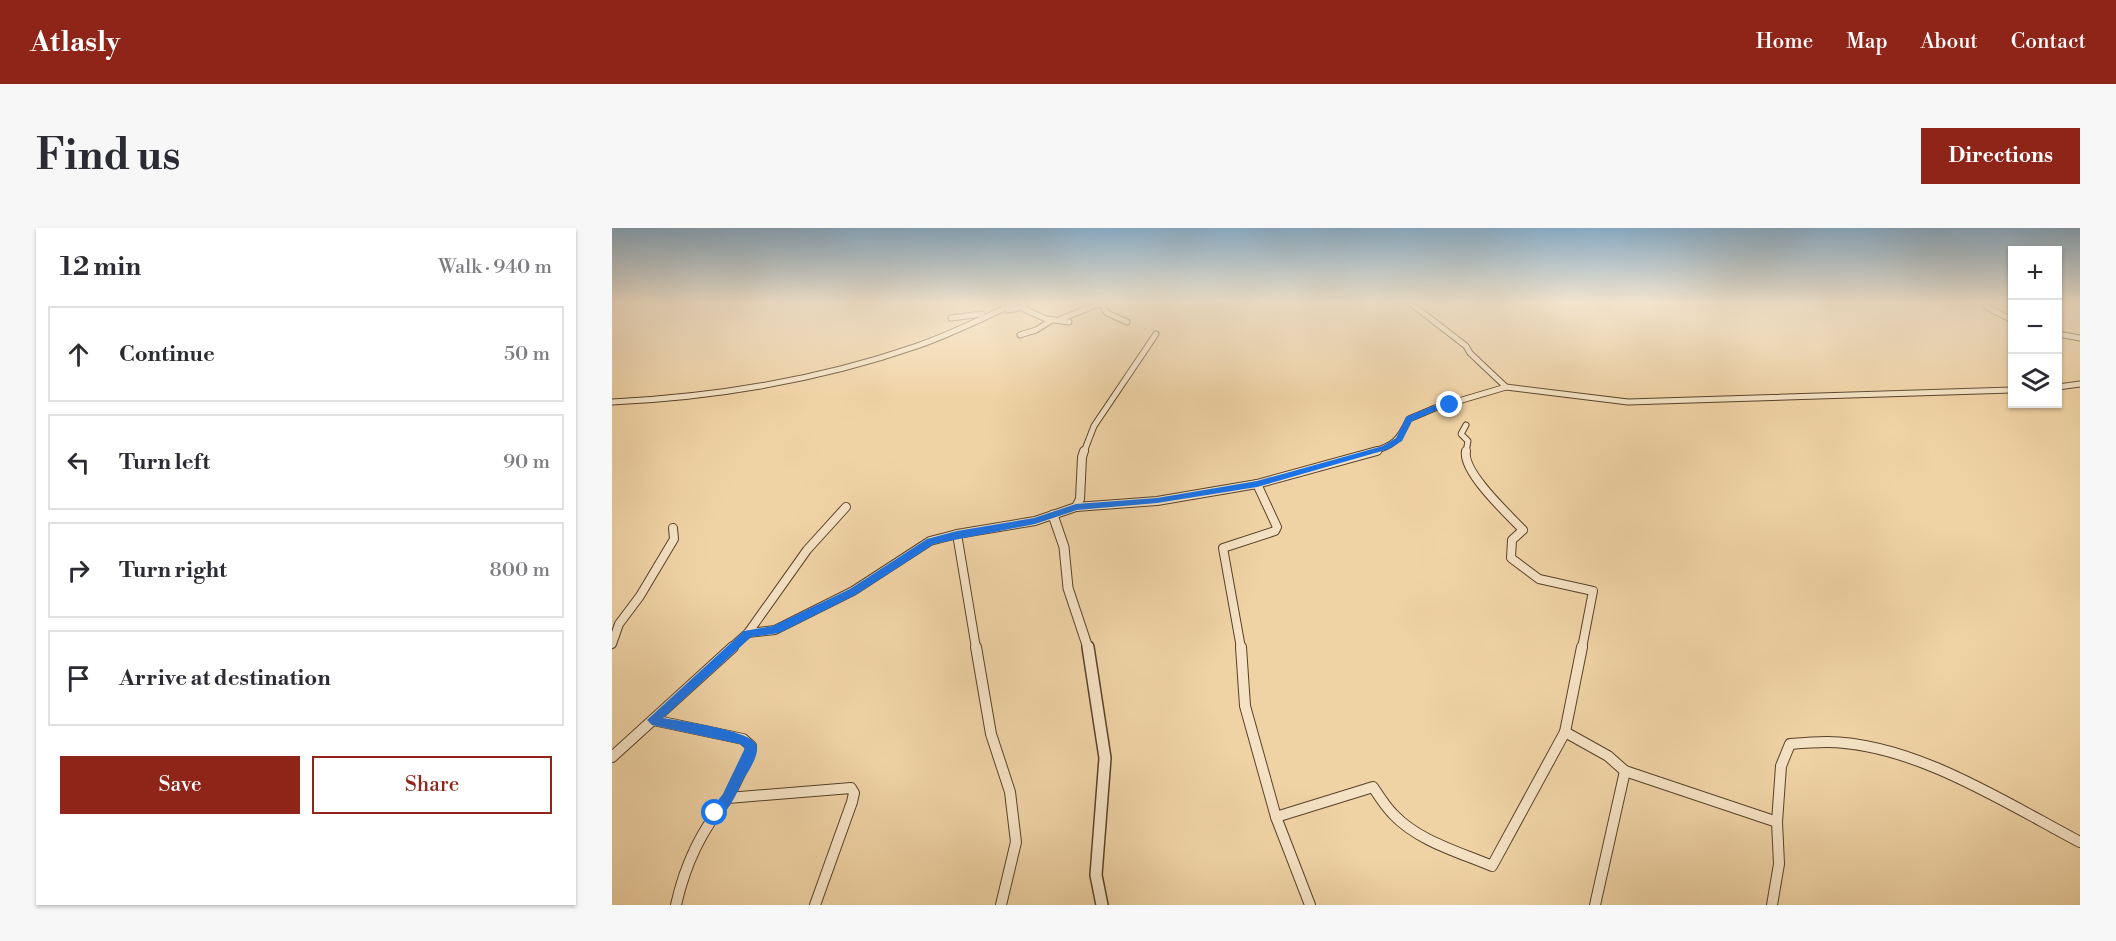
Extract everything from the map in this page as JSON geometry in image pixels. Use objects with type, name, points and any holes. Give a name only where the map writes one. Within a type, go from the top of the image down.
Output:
[{"type":"street","points":[[612,402],[657,401],[805,379],[918,346],[946,334]]},
{"type":"street","points":[[1076,507],[1080,499],[1082,458],[1094,426],[1156,334]]},
{"type":"street","points":[[1450,334],[1466,346],[1470,353],[1506,387]]},
{"type":"street","points":[[2062,335],[2080,338]]},
{"type":"street","points":[[2062,386],[2080,384]]},
{"type":"street","points":[[748,633],[775,630],[853,591],[930,541],[1053,515],[1076,507],[1157,501],[1257,484],[1386,448],[1399,439],[1409,419],[1435,408],[1506,387],[1628,402],[2008,390]]},
{"type":"street","points":[[1276,817],[1373,788],[1393,814],[1411,828],[1432,841],[1492,866],[1565,732],[1593,591],[1543,582],[1526,573],[1511,558],[1512,540],[1523,530],[1476,480],[1465,456],[1468,441],[1461,434],[1466,425]]},
{"type":"street","points":[[1257,484],[1277,527],[1275,531],[1223,548],[1240,635],[1245,706],[1276,817],[1310,905]]},
{"type":"street","points":[[612,757],[748,633],[807,550],[846,507]]},
{"type":"street","points":[[1053,515],[1064,546],[1068,588],[1088,646],[1105,758],[1096,875],[1102,905]]},
{"type":"street","points":[[612,644],[619,624],[640,596],[674,539],[673,528]]},
{"type":"street","points":[[957,534],[991,734],[1010,792],[1016,842],[1001,905]]},
{"type":"street","points":[[652,720],[743,739],[751,746],[750,753],[728,798],[699,835],[688,862],[676,905]]},
{"type":"street","points":[[1565,732],[1608,756],[1625,771],[1777,822]]},
{"type":"street","points":[[1772,905],[1779,864],[1777,822],[1781,766],[1791,744],[1809,741],[1874,747],[1948,774],[2080,842]]},
{"type":"street","points":[[1595,905],[1625,771]]},
{"type":"street","points":[[728,798],[851,788],[854,793],[852,802],[815,905]]},
{"type":"route","points":[[715,813],[728,798],[750,753],[751,746],[743,739],[652,720],[748,633],[775,630],[853,591],[930,541],[957,534],[1035,521],[1076,507],[1116,506],[1157,501],[1257,484],[1386,448],[1399,439],[1409,419],[1435,408],[1450,405]]}]
